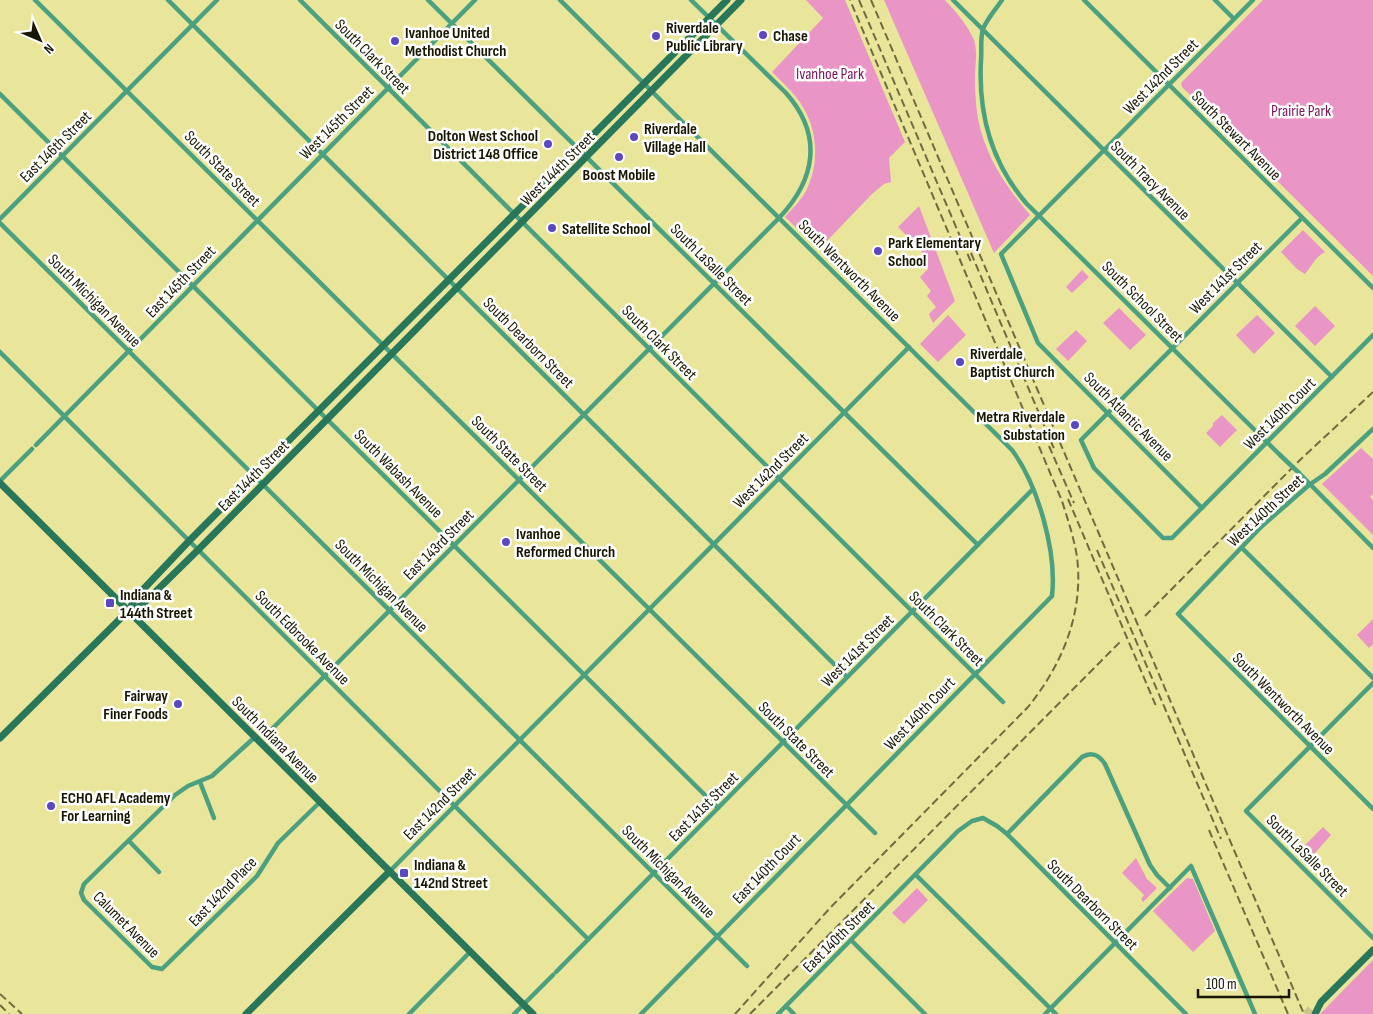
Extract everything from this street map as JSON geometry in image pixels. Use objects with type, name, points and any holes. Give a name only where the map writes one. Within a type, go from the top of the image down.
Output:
[{"type":"street","name":"South State Street","points":[[35,0],[875,833]]},
{"type":"street","name":"South Dearborn Street","points":[[168,0],[847,677]]},
{"type":"street","name":"East 146th Street","points":[[0,221],[218,0]]},
{"type":"street","name":"South Clark Street","points":[[300,0],[1003,702]]},
{"type":"street","name":"South LaSalle Street","points":[[428,0],[978,546]]},
{"type":"street","name":"West 145th Street","points":[[257,220],[475,0]]},
{"type":"street","name":"South Wentworth Avenue","points":[[560,0],[1012,450],[1019,459],[1040,505],[1053,572],[1052,596]]},
{"type":"street","points":[[691,0],[789,97],[798,108],[808,129],[812,154],[805,181],[800,193],[779,218]]},
{"type":"street","name":"West 144th Street","points":[[384,345],[727,0]]},
{"type":"street","name":"West 144th Street","points":[[392,354],[741,0]]},
{"type":"street","name":"South Tracy Avenue","points":[[952,0],[1332,377]]},
{"type":"street","points":[[983,30],[1002,0]]},
{"type":"street","name":"South Stewart Avenue","points":[[1084,0],[1373,288]]},
{"type":"street","points":[[1215,0],[1234,19]]},
{"type":"street","name":"West 142nd Street","points":[[1038,343],[1001,254],[1252,0]]},
{"type":"street","name":"South School Street","points":[[983,30],[980,95],[989,138],[999,163],[1022,197],[1373,548]]},
{"type":"street","name":"South Wabash Avenue","points":[[0,94],[718,808]]},
{"type":"street","name":"East 143rd Street","points":[[268,733],[779,218]]},
{"type":"street","name":"West 141st Street","points":[[1163,538],[1094,468],[1082,440],[1302,218]]},
{"type":"street","name":"East 145th Street","points":[[0,482],[257,220]]},
{"type":"street","name":"South Michigan Avenue","points":[[0,221],[746,966]]},
{"type":"street","name":"West 140th Court","points":[[1163,538],[1172,538],[1373,335]]},
{"type":"street","name":"South Atlantic Avenue","points":[[1038,343],[1202,508]]},
{"type":"street","name":"East 144th Street","points":[[0,738],[129,610],[135,598],[189,541],[384,345]]},
{"type":"street","name":"West 142nd Street","points":[[650,610],[909,347]]},
{"type":"street","name":"South Edbrooke Avenue","points":[[0,352],[588,939]]},
{"type":"street","name":"East 144th Street","points":[[129,610],[142,605],[392,354]]},
{"type":"street","name":"West 140th Street","points":[[1178,614],[1261,527],[1309,485],[1325,474],[1373,428]]},
{"type":"street","name":"South Indiana Avenue","points":[[0,482],[533,1014]]},
{"type":"street","name":"West 141st Street","points":[[783,742],[1033,489]]},
{"type":"street","points":[[1242,548],[1373,678]]},
{"type":"street","name":"West 140th Court","points":[[846,805],[1052,596]]},
{"type":"street","name":"East 142nd Street","points":[[246,1014],[650,610]]},
{"type":"street","name":"South Wentworth Avenue","points":[[1178,614],[1373,809]]},
{"type":"street","points":[[1310,746],[1373,683]]},
{"type":"street","points":[[159,872],[129,841],[175,795],[188,786],[200,782],[220,770],[255,737]]},
{"type":"street","name":"East 141st Street","points":[[514,1014],[783,742]]},
{"type":"street","name":"South LaSalle Street","points":[[1310,746],[1246,811],[1373,938]]},
{"type":"street","points":[[1007,834],[1082,757],[1088,754],[1096,755],[1105,764],[1153,871],[1170,888]]},
{"type":"street","points":[[200,782],[214,818]]},
{"type":"street","name":"East 142nd Place","points":[[159,970],[166,966],[257,876],[278,843],[320,802]]},
{"type":"street","name":"East 140th Court","points":[[641,1014],[846,805]]},
{"type":"street","name":"South Dearborn Street","points":[[916,875],[966,824],[979,818],[988,820],[1007,834],[1186,1014]]},
{"type":"street","name":"Calumet Avenue","points":[[129,841],[84,884],[81,893],[84,900],[152,968],[159,970]]},
{"type":"street","points":[[1045,1014],[1191,866],[1255,1014]]},
{"type":"street","points":[[916,875],[1056,1014]]},
{"type":"street","name":"East 140th Street","points":[[778,1014],[916,875]]},
{"type":"street","points":[[851,940],[925,1014]]},
{"type":"street","points":[[1313,1011],[1373,950]]},
{"type":"street","points":[[409,1014],[470,952]]},
{"type":"street","points":[[786,1006],[794,1014]]},
{"type":"green space","name":"Ivanhoe Park","points":[[806,0],[845,0],[905,142],[889,158],[891,182],[884,184],[872,194],[822,246],[812,237],[809,240],[785,217],[807,189],[814,166],[815,142],[809,118],[803,107],[790,90],[772,72],[823,18]]},
{"type":"green space","points":[[884,0],[945,0],[965,23],[974,40],[976,54],[976,104],[979,125],[990,155],[1001,176],[1030,215],[994,253]]},
{"type":"green space","name":"Prairie Park","points":[[1263,0],[1373,0],[1373,276],[1182,87],[1181,83]]},
{"type":"green space","points":[[919,206],[955,301],[933,323],[929,314],[936,307],[927,296],[931,291],[920,277],[928,269],[921,250],[898,227]]},
{"type":"green space","points":[[1303,230],[1325,252],[1316,259],[1305,274],[1297,269],[1281,252]]},
{"type":"green space","points":[[1082,270],[1089,277],[1072,293],[1066,287]]},
{"type":"green space","points":[[1315,306],[1335,326],[1315,346],[1295,326]]},
{"type":"green space","points":[[1119,308],[1146,335],[1130,350],[1103,323]]},
{"type":"green space","points":[[948,315],[966,335],[938,362],[920,344]]},
{"type":"green space","points":[[1257,315],[1275,333],[1254,354],[1236,335]]},
{"type":"green space","points":[[1076,330],[1087,341],[1068,361],[1056,349]]},
{"type":"green space","points":[[1222,415],[1237,430],[1220,447],[1206,433]]},
{"type":"green space","points":[[1361,448],[1373,459],[1373,494],[1370,497],[1373,500],[1373,535],[1322,484]]},
{"type":"green space","points":[[1373,619],[1373,644],[1369,648],[1357,635]]},
{"type":"green space","points":[[1323,827],[1331,835],[1314,854],[1305,845]]},
{"type":"green space","points":[[1136,858],[1147,879],[1157,888],[1143,902],[1141,899],[1144,895],[1122,873]]},
{"type":"green space","points":[[1187,878],[1193,879],[1215,931],[1193,952],[1153,911]]},
{"type":"green space","points":[[917,888],[928,900],[904,924],[892,913]]},
{"type":"green space","points":[[1373,960],[1373,1014],[1320,1014]]},
{"type":"tunnel","points":[[1306,1014],[1311,1008]]},
{"type":"railway","points":[[735,1014],[830,908],[1028,707],[1051,674],[1060,656],[1074,618],[1077,598],[1077,557],[1073,536],[1062,501],[850,0]]},
{"type":"railway","points":[[859,0],[971,262]]},
{"type":"railway","points":[[871,0],[1304,1014]]},
{"type":"railway","points":[[971,253],[1055,451]]},
{"type":"railway","points":[[1145,616],[1301,459],[1373,392]]},
{"type":"railway","points":[[1049,446],[1074,503]]},
{"type":"railway","points":[[1068,499],[1156,706]]},
{"type":"railway","points":[[1097,550],[1221,839]]},
{"type":"railway","points":[[750,1014],[1122,640]]},
{"type":"railway","points":[[1209,830],[1288,1014]]},
{"type":"railway","points":[[0,994],[22,1014]]},
{"type":"railway","points":[[0,1005],[9,1014]]},
{"type":"place","name":"Chase","points":[[763,35]]},
{"type":"place","name":"Riverdale Public Library","points":[[656,36]]},
{"type":"place","name":"Ivanhoe United Methodist Church","points":[[395,41]]},
{"type":"place","name":"Riverdale Village Hall","points":[[634,137]]},
{"type":"place","name":"Dolton West School District 148 Office","points":[[548,144]]},
{"type":"place","name":"Boost Mobile","points":[[619,157]]},
{"type":"place","name":"Satellite School","points":[[552,228]]},
{"type":"place","name":"Park Elementary School","points":[[878,251]]},
{"type":"place","name":"Riverdale Baptist Church","points":[[960,362]]},
{"type":"place","name":"Metra Riverdale Substation","points":[[1075,425]]},
{"type":"place","name":"Ivanhoe Reformed Church","points":[[506,542]]},
{"type":"place","name":"Indiana & 144th Street","points":[[110,603]]},
{"type":"place","name":"Fairway Finer Foods","points":[[178,704]]},
{"type":"place","name":"ECHO AFL Academy For Learning","points":[[51,806]]},
{"type":"place","name":"Indiana & 142nd Street","points":[[404,873]]}]
